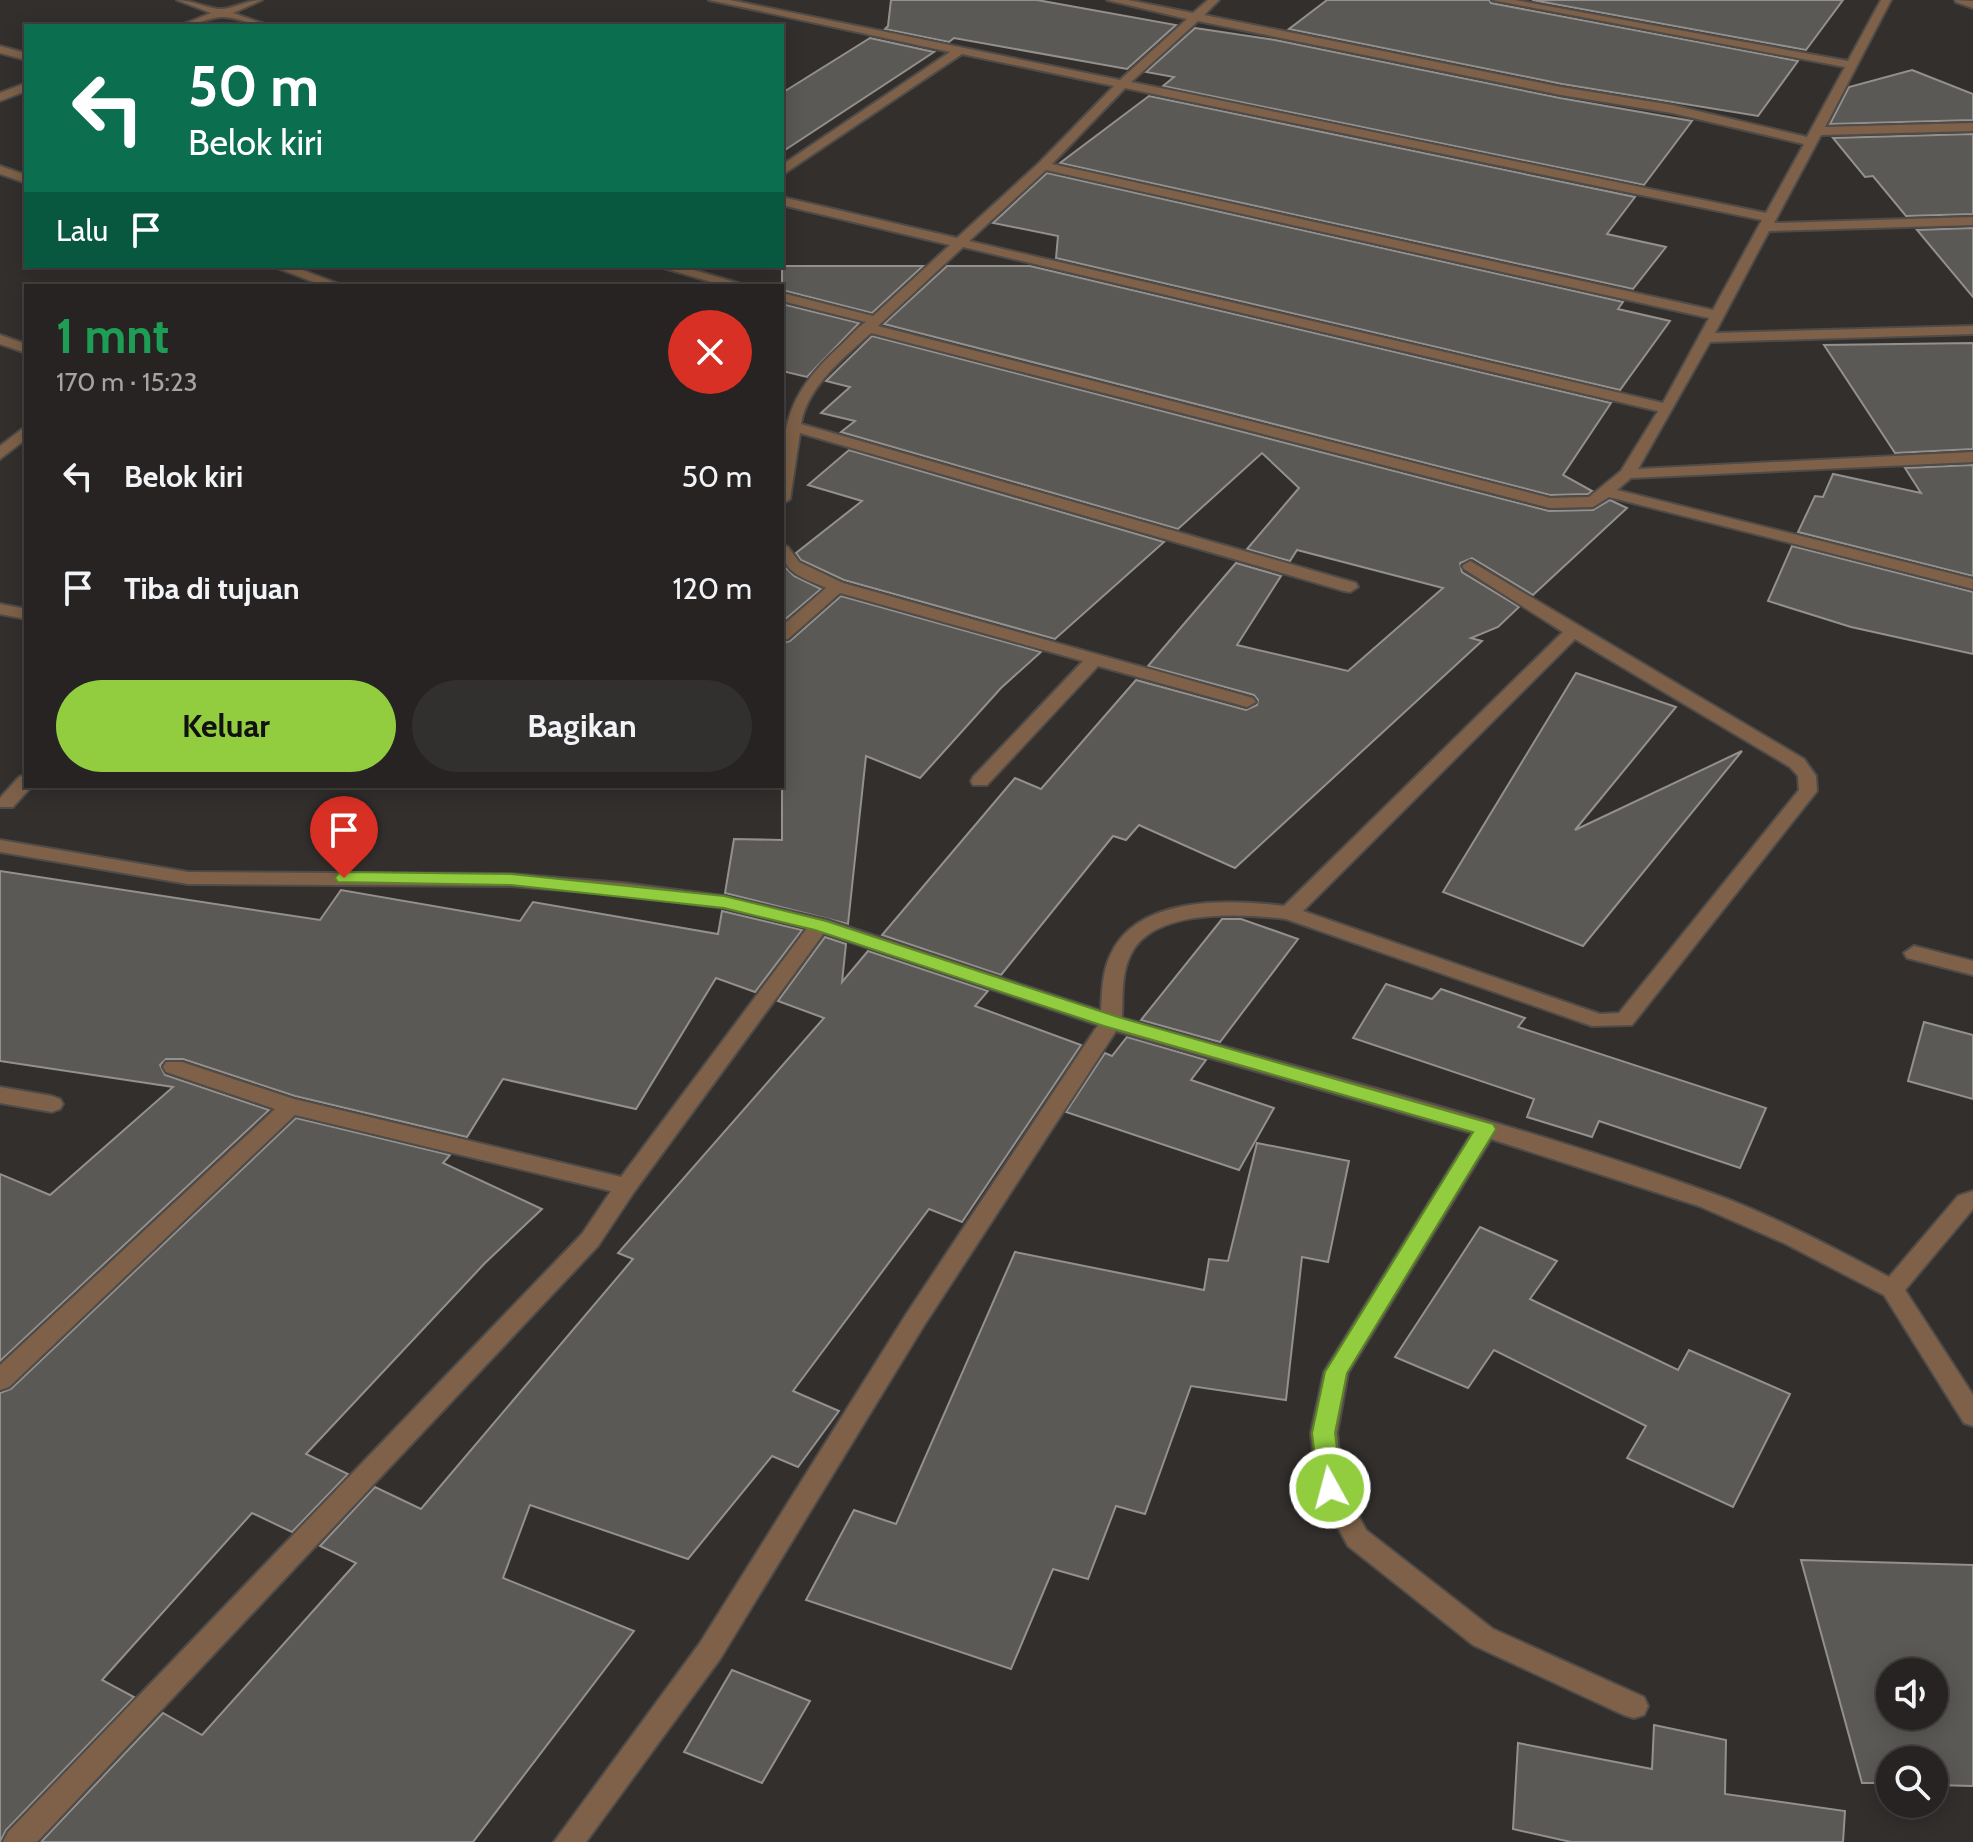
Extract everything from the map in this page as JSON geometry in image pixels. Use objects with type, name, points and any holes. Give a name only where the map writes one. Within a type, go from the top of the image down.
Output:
[{"type":"street","points":[[182,0],[256,24]]},
{"type":"street","points":[[190,24],[257,0]]},
{"type":"street","points":[[714,0],[1767,222],[1973,221]]},
{"type":"street","points":[[1112,0],[1561,91],[1815,136],[1973,127]]},
{"type":"street","points":[[784,486],[793,426],[800,402],[812,385],[869,324],[1043,166],[1122,84],[1214,0]]},
{"type":"street","points":[[1497,0],[1852,65]]},
{"type":"street","points":[[784,298],[869,324],[1550,503],[1593,502],[1627,474],[1667,409],[1886,0]]},
{"type":"street","points":[[1960,0],[1973,5]]},
{"type":"street","points":[[776,24],[790,15]]},
{"type":"street","points":[[0,49],[24,56]]},
{"type":"street","points":[[784,170],[961,50]]},
{"type":"street","points":[[0,97],[24,88]]},
{"type":"street","points":[[1043,166],[1715,315]]},
{"type":"street","points":[[0,170],[24,178]]},
{"type":"street","points":[[784,201],[1667,409]]},
{"type":"street","points":[[285,268],[331,284]]},
{"type":"street","points":[[672,268],[733,284]]},
{"type":"street","points":[[1703,338],[1973,330]]},
{"type":"street","points":[[0,339],[24,348]]},
{"type":"street","points":[[793,426],[1350,587]]},
{"type":"street","points":[[0,454],[24,433]]},
{"type":"street","points":[[1627,474],[1973,457]]},
{"type":"street","points":[[1607,492],[1973,584]]},
{"type":"street","points":[[784,553],[793,565],[837,587],[1247,702]]},
{"type":"street","points":[[569,1842],[710,1651],[915,1320],[1111,1022],[1115,973],[1124,947],[1148,926],[1184,914],[1224,909],[1253,908],[1289,913],[1599,1021],[1625,1020],[1808,791],[1807,776],[1797,763],[1470,566]]},
{"type":"street","points":[[784,633],[837,587]]},
{"type":"street","points":[[0,609],[24,614]]},
{"type":"street","points":[[1289,913],[1574,631]]},
{"type":"street","points":[[980,781],[1095,659]]},
{"type":"street","points":[[6,803],[24,783]]},
{"type":"street","points":[[0,846],[188,878],[511,880],[623,889],[724,902],[820,925],[1111,1022],[1486,1129],[1707,1200],[1792,1237],[1892,1289],[1973,1416]]},
{"type":"street","points":[[18,1842],[590,1240],[626,1186],[820,925]]},
{"type":"street","points":[[1914,953],[1973,968]]},
{"type":"street","points":[[174,1067],[291,1106],[626,1186]]},
{"type":"street","points":[[0,1095],[52,1104]]},
{"type":"street","points":[[0,1380],[291,1106]]},
{"type":"street","points":[[1486,1129],[1336,1372],[1324,1433],[1330,1488],[1357,1538],[1483,1637],[1634,1706]]},
{"type":"street","points":[[1892,1289],[1966,1202],[1973,1199]]},
{"type":"building","points":[[891,0],[1037,0],[1176,25],[1127,69],[885,29]]},
{"type":"building","points":[[1327,0],[1489,0],[1491,3],[1798,61],[1758,116],[1562,84],[1289,29]]},
{"type":"building","points":[[1532,0],[1843,0],[1806,50]]},
{"type":"building","points":[[1195,28],[1275,40],[1560,98],[1692,121],[1644,185],[1163,86],[1174,77],[1146,72]]},
{"type":"building","points":[[870,38],[934,52],[784,151],[784,92]]},
{"type":"building","points":[[1912,70],[1973,94],[1973,120],[1830,124],[1849,87]]},
{"type":"building","points":[[1149,96],[1635,197],[1607,234],[1666,247],[1633,289],[1060,163]]},
{"type":"building","points":[[1973,134],[1973,214],[1906,216],[1873,176],[1865,177],[1833,138]]},
{"type":"building","points":[[1047,173],[1623,302],[1618,309],[1670,321],[1620,390],[1056,258],[1058,236],[993,223]]},
{"type":"building","points":[[1973,228],[1973,297],[1917,230]]},
{"type":"building","points":[[784,266],[923,266],[872,313],[784,291]]},
{"type":"building","points":[[947,266],[1030,266],[1611,403],[1563,475],[1592,491],[1588,494],[1550,495],[884,324]]},
{"type":"building","points":[[784,304],[859,323],[807,377],[784,371]]},
{"type":"building","points":[[872,336],[1549,511],[1593,510],[1610,500],[1627,508],[1533,595],[1472,558],[1460,563],[1462,572],[1519,607],[1498,627],[1471,638],[1482,641],[1235,868],[1139,825],[1126,840],[1113,836],[1001,975],[882,935],[1015,778],[1041,789],[1136,680],[1246,710],[1257,705],[1254,695],[1148,666],[1236,563],[1281,576],[1237,645],[1348,671],[1443,588],[1297,550],[1290,561],[1247,549],[1299,488],[1262,453],[1178,529],[841,432],[855,421],[821,413],[850,387],[826,381]]},
{"type":"building","points":[[1973,343],[1973,449],[1895,453],[1824,345]]},
{"type":"building","points":[[849,450],[1164,542],[1055,639],[844,580],[801,560],[796,553],[862,501],[808,485]]},
{"type":"building","points":[[1973,465],[1973,576],[1798,532],[1815,496],[1823,497],[1833,474],[1921,493],[1905,468]]},
{"type":"building","points":[[1792,546],[1973,592],[1973,654],[1851,627],[1768,601]]},
{"type":"building","points":[[784,566],[794,576],[821,589],[784,620]]},
{"type":"building","points":[[841,596],[1041,652],[1001,688],[920,778],[866,756],[848,924],[725,893],[734,839],[782,840],[784,642],[790,641]]},
{"type":"building","points":[[1576,673],[1676,707],[1575,830],[1742,751],[1583,946],[1443,892]]},
{"type":"building","points":[[0,871],[320,920],[341,890],[520,921],[533,902],[718,934],[722,911],[802,930],[755,992],[716,978],[636,1109],[503,1079],[467,1137],[295,1096],[183,1059],[166,1059],[160,1065],[165,1075],[269,1110],[0,1361],[0,1174],[50,1195],[173,1087],[0,1061]]},
{"type":"building","points":[[1222,919],[1241,919],[1298,939],[1220,1042],[1141,1020]]},
{"type":"building","points":[[825,937],[846,944],[842,982],[868,951],[988,991],[975,1006],[1081,1045],[962,1222],[929,1209],[793,1391],[839,1411],[798,1467],[772,1456],[688,1559],[530,1505],[503,1578],[634,1631],[473,1842],[41,1842],[163,1713],[202,1735],[356,1563],[320,1546],[375,1487],[421,1509],[633,1259],[618,1253],[824,1018],[778,1001]]},
{"type":"building","points":[[1386,984],[1432,999],[1441,989],[1525,1018],[1518,1027],[1766,1108],[1740,1168],[1599,1121],[1592,1137],[1527,1117],[1534,1099],[1353,1038]]},
{"type":"building","points":[[1924,1022],[1973,1035],[1973,1099],[1908,1081]]},
{"type":"building","points":[[1127,1037],[1206,1060],[1191,1080],[1274,1108],[1239,1170],[1066,1112],[1105,1053],[1112,1056]]},
{"type":"building","points":[[296,1118],[450,1155],[443,1163],[542,1209],[485,1263],[306,1454],[348,1474],[292,1532],[252,1513],[102,1680],[134,1697],[6,1830],[0,1842],[0,1393],[11,1389]]},
{"type":"building","points":[[1257,1143],[1349,1161],[1328,1262],[1302,1257],[1286,1400],[1191,1386],[1145,1514],[1116,1506],[1088,1579],[1053,1569],[1011,1669],[806,1600],[854,1510],[896,1524],[1015,1252],[1204,1290],[1209,1259],[1228,1261]]},
{"type":"building","points":[[1480,1227],[1557,1261],[1530,1299],[1678,1370],[1689,1350],[1790,1394],[1733,1507],[1627,1458],[1646,1426],[1494,1350],[1468,1388],[1395,1357]]},
{"type":"building","points":[[1801,1560],[1973,1565],[1973,1786],[1948,1785],[1948,1746],[1876,1746],[1876,1783],[1862,1783]]},
{"type":"building","points":[[732,1670],[810,1701],[762,1783],[684,1752]]},
{"type":"building","points":[[1654,1725],[1726,1740],[1725,1794],[1845,1811],[1843,1842],[1571,1842],[1513,1829],[1518,1743],[1652,1769]]},
{"type":"route","points":[[344,878],[511,880],[623,889],[724,902],[820,925],[1111,1022],[1486,1129],[1336,1372],[1324,1433],[1330,1488]]}]
